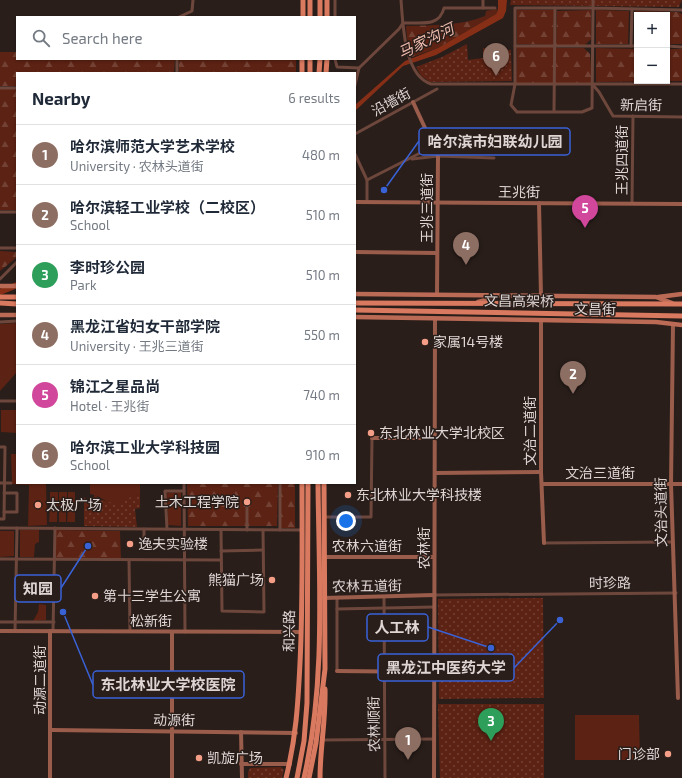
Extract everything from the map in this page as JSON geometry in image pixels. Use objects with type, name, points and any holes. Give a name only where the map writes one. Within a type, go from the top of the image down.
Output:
[{"type":"highway","points":[[303,0],[303,16]]},
{"type":"highway","points":[[310,0],[310,16]]},
{"type":"highway","points":[[320,0],[320,16]]},
{"type":"highway","points":[[327,0],[327,16]]},
{"type":"highway","points":[[302,72],[304,60]]},
{"type":"highway","points":[[310,60],[310,72]]},
{"type":"highway","points":[[319,72],[320,60]]},
{"type":"highway","points":[[326,72],[327,60]]},
{"type":"highway","points":[[0,297],[16,298]]},
{"type":"highway","name":"文昌高架桥","points":[[356,302],[473,304],[682,304]]},
{"type":"highway","points":[[0,304],[16,304]]},
{"type":"highway","name":"文昌高架桥","points":[[356,312],[381,311],[682,316]]},
{"type":"highway","name":"和兴路","points":[[286,778],[296,733],[301,629],[302,484]]},
{"type":"highway","points":[[297,778],[304,741],[308,687],[308,484]]},
{"type":"highway","name":"和兴路","points":[[304,778],[319,669],[318,484]]},
{"type":"highway","points":[[320,778],[326,705],[324,633],[324,484]]},
{"type":"highway","points":[[301,629],[308,687]]},
{"type":"highway","points":[[319,669],[324,633]]},
{"type":"highway","points":[[309,778],[316,743],[325,669]]},
{"type":"main road","points":[[0,286],[16,286]]},
{"type":"main road","points":[[356,294],[656,297],[682,294]]},
{"type":"main road","points":[[473,304],[499,296]]},
{"type":"main road","points":[[656,297],[674,304]]},
{"type":"main road","points":[[474,313],[499,319]]},
{"type":"main road","points":[[0,315],[16,315]]},
{"type":"main road","points":[[656,322],[673,316]]},
{"type":"main road","name":"文昌街","points":[[356,318],[656,322],[682,325]]},
{"type":"street","points":[[181,16],[192,11],[193,0]]},
{"type":"street","points":[[335,0],[335,16]]},
{"type":"street","points":[[401,0],[403,23],[409,53],[414,68],[423,82],[430,84],[554,85],[682,84]]},
{"type":"street","points":[[483,0],[483,8]]},
{"type":"street","points":[[593,0],[593,8],[593,85],[592,108],[582,112],[517,112],[512,105],[515,84],[515,8],[593,8],[682,9]]},
{"type":"street","points":[[403,23],[435,22],[440,18],[444,8],[495,8]]},
{"type":"street","points":[[554,111],[555,8]]},
{"type":"street","points":[[515,46],[631,46],[632,9]]},
{"type":"street","points":[[356,81],[359,68],[399,29],[403,23]]},
{"type":"street","points":[[670,46],[682,46]]},
{"type":"street","points":[[176,72],[177,60]]},
{"type":"street","points":[[335,60],[337,67],[359,68]]},
{"type":"street","name":"新启街","points":[[593,85],[599,92],[613,116],[682,117]]},
{"type":"street","points":[[0,88],[16,88]]},
{"type":"street","name":"沿墙街","points":[[356,133],[437,89]]},
{"type":"street","name":"王兆三道街","points":[[413,102],[438,156],[436,295]]},
{"type":"street","name":"王兆四道街","points":[[632,203],[633,116]]},
{"type":"street","points":[[367,180],[412,159],[434,146]]},
{"type":"street","points":[[356,156],[367,180],[368,202]]},
{"type":"street","points":[[412,159],[438,156],[494,158]]},
{"type":"street","name":"王兆街","points":[[356,202],[682,204]]},
{"type":"street","points":[[538,203],[541,296]]},
{"type":"street","points":[[0,212],[16,212]]},
{"type":"street","points":[[0,248],[16,248]]},
{"type":"street","points":[[356,252],[437,253]]},
{"type":"street","points":[[0,279],[16,263]]},
{"type":"street","name":"农林街","points":[[434,778],[435,319]]},
{"type":"street","name":"文治二道街","points":[[542,320],[541,472],[544,543]]},
{"type":"street","points":[[0,322],[16,321]]},
{"type":"street","name":"文治头道街","points":[[673,325],[671,484],[672,542],[676,593],[678,698]]},
{"type":"street","points":[[0,400],[16,401]]},
{"type":"street","points":[[324,517],[371,517],[372,438],[435,438]]},
{"type":"street","points":[[0,447],[5,447],[2,483],[4,493],[4,519],[0,519]]},
{"type":"street","points":[[435,473],[541,472]]},
{"type":"street","points":[[2,483],[11,483]]},
{"type":"street","points":[[184,484],[185,632]]},
{"type":"street","points":[[280,484],[280,530]]},
{"type":"street","name":"文治三道街","points":[[542,484],[682,484]]},
{"type":"street","points":[[167,529],[165,491],[184,491]]},
{"type":"street","points":[[4,493],[17,493],[17,512],[4,512]]},
{"type":"street","points":[[247,507],[247,530]]},
{"type":"street","points":[[0,528],[302,530]]},
{"type":"street","points":[[15,631],[17,528]]},
{"type":"street","points":[[52,631],[54,622],[55,528]]},
{"type":"street","points":[[144,529],[144,548]]},
{"type":"street","points":[[221,530],[222,611],[264,612],[263,530]]},
{"type":"street","points":[[544,543],[672,542]]},
{"type":"street","points":[[221,551],[263,550]]},
{"type":"street","name":"农林六道街","points":[[324,556],[434,557]]},
{"type":"street","points":[[0,559],[221,560]]},
{"type":"street","points":[[129,560],[130,632]]},
{"type":"street","name":"时珍路","points":[[434,595],[676,593]]},
{"type":"street","name":"农林五道街","points":[[324,598],[434,595]]},
{"type":"street","name":"农林顺街","points":[[384,597],[385,778]]},
{"type":"street","points":[[337,598],[337,671],[434,672]]},
{"type":"street","points":[[337,609],[434,607]]},
{"type":"street","points":[[0,622],[54,622]]},
{"type":"street","name":"松新街","points":[[0,631],[185,632],[301,629]]},
{"type":"street","name":"动源二道街","points":[[50,778],[52,631]]},
{"type":"street","points":[[172,632],[172,778]]},
{"type":"street","name":"动源街","points":[[51,730],[296,733]]},
{"type":"street","points":[[241,732],[242,778]]},
{"type":"street","points":[[322,740],[434,739]]},
{"type":"street","points":[[241,764],[290,764]]},
{"type":"green space","points":[[511,0],[682,0],[679,7],[510,5]]},
{"type":"green space","points":[[498,9],[496,14],[438,48],[412,57],[407,38],[406,26],[466,22],[485,16],[486,11]]},
{"type":"green space","points":[[517,10],[554,10],[553,45],[517,44]]},
{"type":"green space","points":[[591,10],[591,39],[585,45],[556,45],[557,11]]},
{"type":"green space","points":[[596,10],[629,11],[628,44],[596,44]]},
{"type":"green space","points":[[635,11],[678,12],[682,14],[682,44],[670,44],[670,12]]},
{"type":"green space","points":[[467,44],[468,60],[483,58],[483,48],[511,50],[512,81],[430,82],[421,76],[416,67],[442,57]]},
{"type":"green space","points":[[517,47],[553,47],[553,83],[516,83]]},
{"type":"green space","points":[[556,48],[584,48],[590,54],[592,84],[555,83]]},
{"type":"green space","points":[[596,48],[634,49],[634,82],[596,82]]},
{"type":"green space","points":[[670,49],[682,49],[682,81],[670,81]]},
{"type":"green space","points":[[0,52],[16,52],[16,60],[175,60],[174,72],[16,72],[16,86],[0,86]]},
{"type":"green space","points":[[179,60],[296,60],[296,72],[179,72]]},
{"type":"green space","points":[[0,89],[16,89],[16,210],[0,210]]},
{"type":"green space","points":[[0,251],[16,252],[16,258],[0,271]]},
{"type":"green space","points":[[16,323],[16,373],[0,391],[0,324]]},
{"type":"green space","points":[[1,410],[16,410],[16,433],[1,432]]},
{"type":"green space","name":"太极广场","points":[[11,454],[16,454],[16,484],[46,484],[47,525],[28,526],[29,485],[12,484]]},
{"type":"green space","points":[[90,484],[140,484],[140,495],[134,496],[120,504],[106,501],[90,494]]},
{"type":"green space","points":[[187,484],[278,484],[277,526],[188,526]]},
{"type":"green space","points":[[281,484],[295,484],[295,528],[281,528]]},
{"type":"green space","points":[[50,492],[58,492],[58,506],[50,506]]},
{"type":"green space","points":[[59,492],[67,492],[67,506],[59,506]]},
{"type":"green space","points":[[68,492],[75,492],[75,506],[68,506]]},
{"type":"green space","points":[[181,492],[181,526],[168,525],[167,493]]},
{"type":"green space","points":[[95,494],[102,500],[113,503],[122,502],[131,497],[140,495],[140,508],[135,509],[137,527],[84,526],[84,497],[91,503]]},
{"type":"green space","points":[[50,508],[57,508],[57,522],[49,522]]},
{"type":"green space","points":[[59,508],[66,508],[66,522],[59,522]]},
{"type":"green space","points":[[68,508],[75,508],[75,522],[67,522]]},
{"type":"green space","points":[[20,530],[39,530],[39,542],[35,544],[34,557],[20,557]]},
{"type":"green space","points":[[56,530],[120,531],[121,559],[56,559]]},
{"type":"green space","points":[[0,531],[14,531],[14,556],[0,557]]},
{"type":"green space","points":[[543,598],[544,698],[439,699],[438,599]]},
{"type":"green space","points":[[39,604],[46,605],[46,620],[33,621],[38,612]]},
{"type":"green space","points":[[438,704],[544,704],[544,778],[440,778]]},
{"type":"green space","points":[[575,715],[639,715],[640,760],[575,760]]},
{"type":"green space","points":[[281,767],[284,770],[282,778],[248,778],[250,768]]},
{"type":"shaded area","points":[[498,0],[507,0],[506,11],[503,18],[436,55],[403,66],[356,110],[356,104],[405,61],[438,48],[496,14],[498,10]]},
{"type":"waterway","name":"马家沟河","points":[[0,292],[16,285]]},
{"type":"place","name":"哈尔滨工业大学科技园","points":[[496,76]]},
{"type":"place","name":"哈尔滨市妇联幼儿园","points":[[384,190]]},
{"type":"place","name":"锦江之星品尚","points":[[585,228]]},
{"type":"place","name":"黑龙江省妇女干部学院","points":[[466,265]]},
{"type":"place","name":"家属14号楼","points":[[425,342]]},
{"type":"place","name":"哈尔滨轻工业学校（二校区）","points":[[573,394]]},
{"type":"place","name":"东北林业大学北校区","points":[[371,433]]},
{"type":"place","name":"东北林业大学科技楼","points":[[348,495]]},
{"type":"place","name":"土木工程学院","points":[[247,502]]},
{"type":"place","name":"太极广场","points":[[38,505]]},
{"type":"place","name":"逸夫实验楼","points":[[130,544]]},
{"type":"place","name":"知园","points":[[88,546]]},
{"type":"place","name":"熊猫广场","points":[[272,580]]},
{"type":"place","name":"第十三学生公寓","points":[[95,596]]},
{"type":"place","name":"东北林业大学校医院","points":[[63,612]]},
{"type":"place","name":"黑龙江中医药大学","points":[[560,620]]},
{"type":"place","name":"人工林","points":[[491,648]]},
{"type":"place","name":"李时珍公园","points":[[491,741]]},
{"type":"place","name":"门诊部","points":[[668,754]]},
{"type":"place","name":"凯旋广场","points":[[199,758]]},
{"type":"place","name":"哈尔滨师范大学艺术学校","points":[[408,760]]}]
